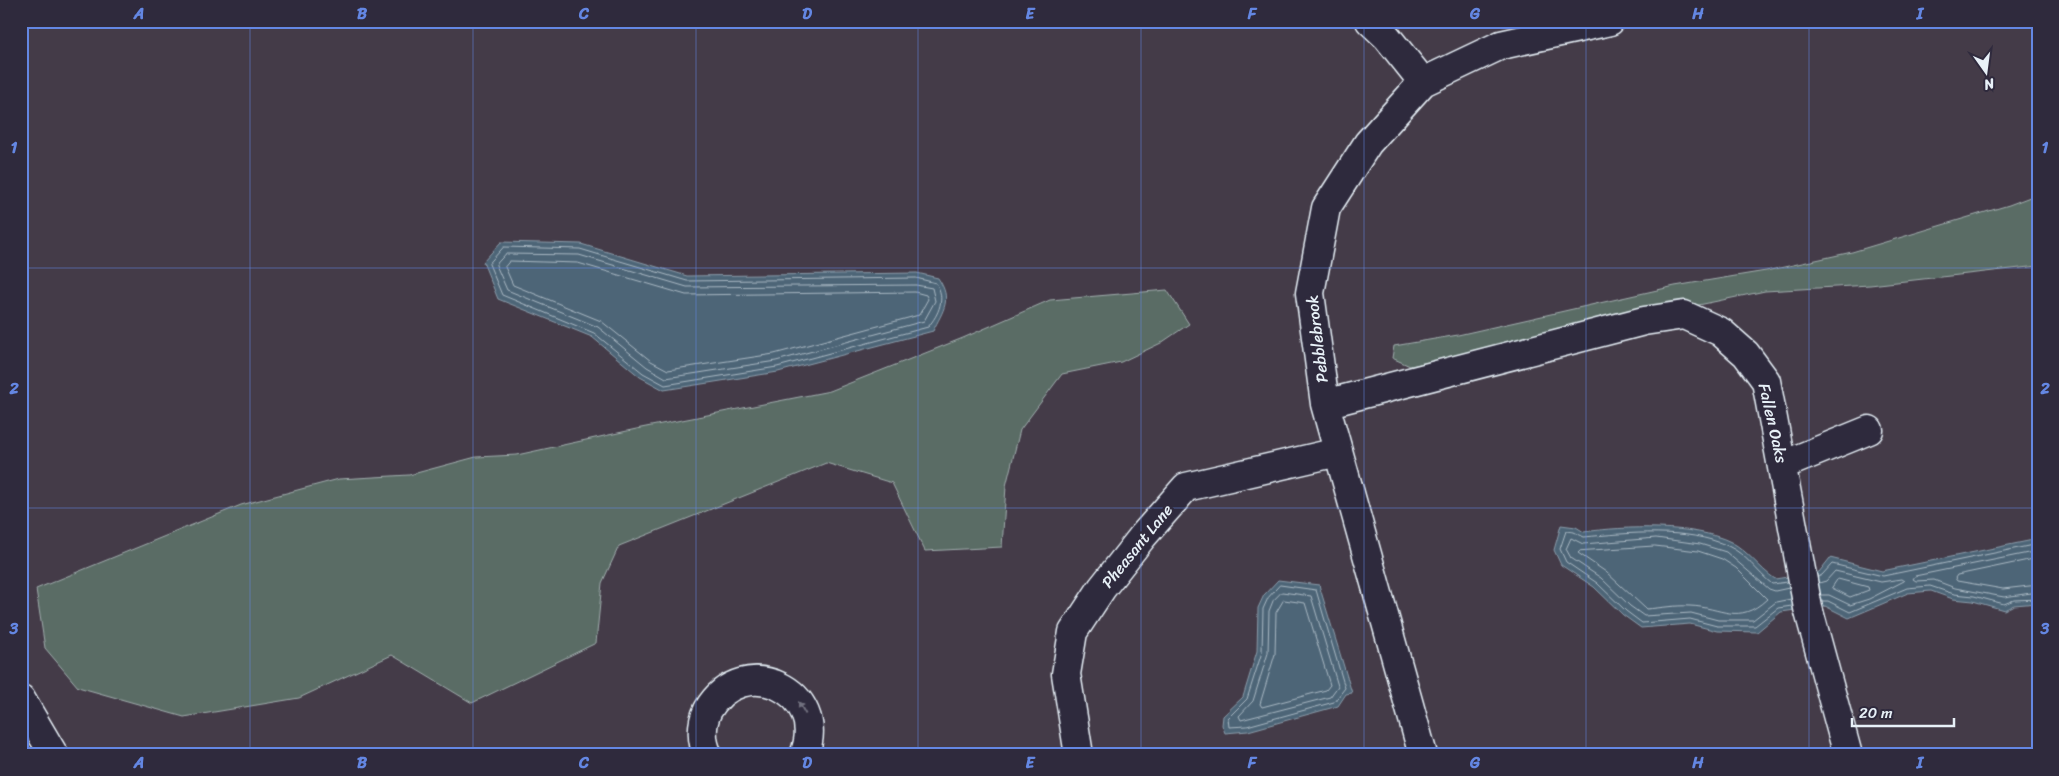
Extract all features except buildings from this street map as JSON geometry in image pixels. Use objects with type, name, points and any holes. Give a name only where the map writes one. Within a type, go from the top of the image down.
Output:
[{"type":"street","points":[[1370,21],[1387,37],[1423,82]]},
{"type":"street","name":"Pebblebrook","points":[[1423,755],[1325,404],[1310,293],[1326,208],[1368,143],[1423,82],[1501,45],[1610,21]]},
{"type":"street","name":"Fallen Oaks","points":[[1325,404],[1644,321],[1684,315],[1721,332],[1746,354],[1766,381],[1808,608],[1848,755]]},
{"type":"street","points":[[1782,465],[1869,430]]},
{"type":"street","name":"Pheasant Lane","points":[[1079,755],[1066,674],[1073,632],[1102,588],[1143,536],[1186,487],[1338,452]]},
{"type":"street","points":[[708,755],[702,732],[706,714],[715,699],[728,687],[745,681],[762,680],[779,685],[794,695],[804,709],[809,726],[809,744],[804,755]]},
{"type":"street","points":[[21,699],[54,755]]},
{"type":"green space","points":[[2038,194],[2038,266],[1870,285],[1765,291],[1410,366],[1392,358],[1394,346],[1458,335],[1675,286],[1766,271],[1852,252],[2009,205]]},
{"type":"green space","points":[[1167,290],[1189,324],[1161,343],[1121,362],[1062,374],[1020,430],[1006,486],[1002,547],[925,551],[892,483],[826,463],[619,546],[602,583],[596,643],[472,703],[392,655],[299,698],[184,717],[78,687],[45,648],[36,589],[241,505],[339,479],[409,475],[476,457],[517,455],[641,428],[830,391],[963,338],[1050,300]]},
{"type":"water","points":[[501,242],[581,244],[687,276],[917,273],[938,278],[943,286],[946,299],[943,311],[933,331],[778,372],[664,390],[640,377],[592,337],[498,299],[483,262]]},
{"type":"water","points":[[1561,525],[1576,527],[1584,532],[1619,528],[1659,528],[1679,529],[1716,536],[1737,546],[1775,579],[1819,572],[1830,558],[1882,571],[2038,539],[2038,603],[2014,605],[2004,610],[1973,601],[1953,599],[1931,591],[1908,593],[1849,618],[1825,606],[1781,612],[1757,632],[1717,631],[1690,624],[1641,628],[1623,615],[1594,587],[1561,565],[1554,550]]},
{"type":"water","points":[[1278,580],[1319,585],[1352,693],[1346,694],[1338,706],[1248,731],[1225,733],[1222,725],[1223,716],[1243,697],[1257,651],[1258,608],[1264,595]]}]
